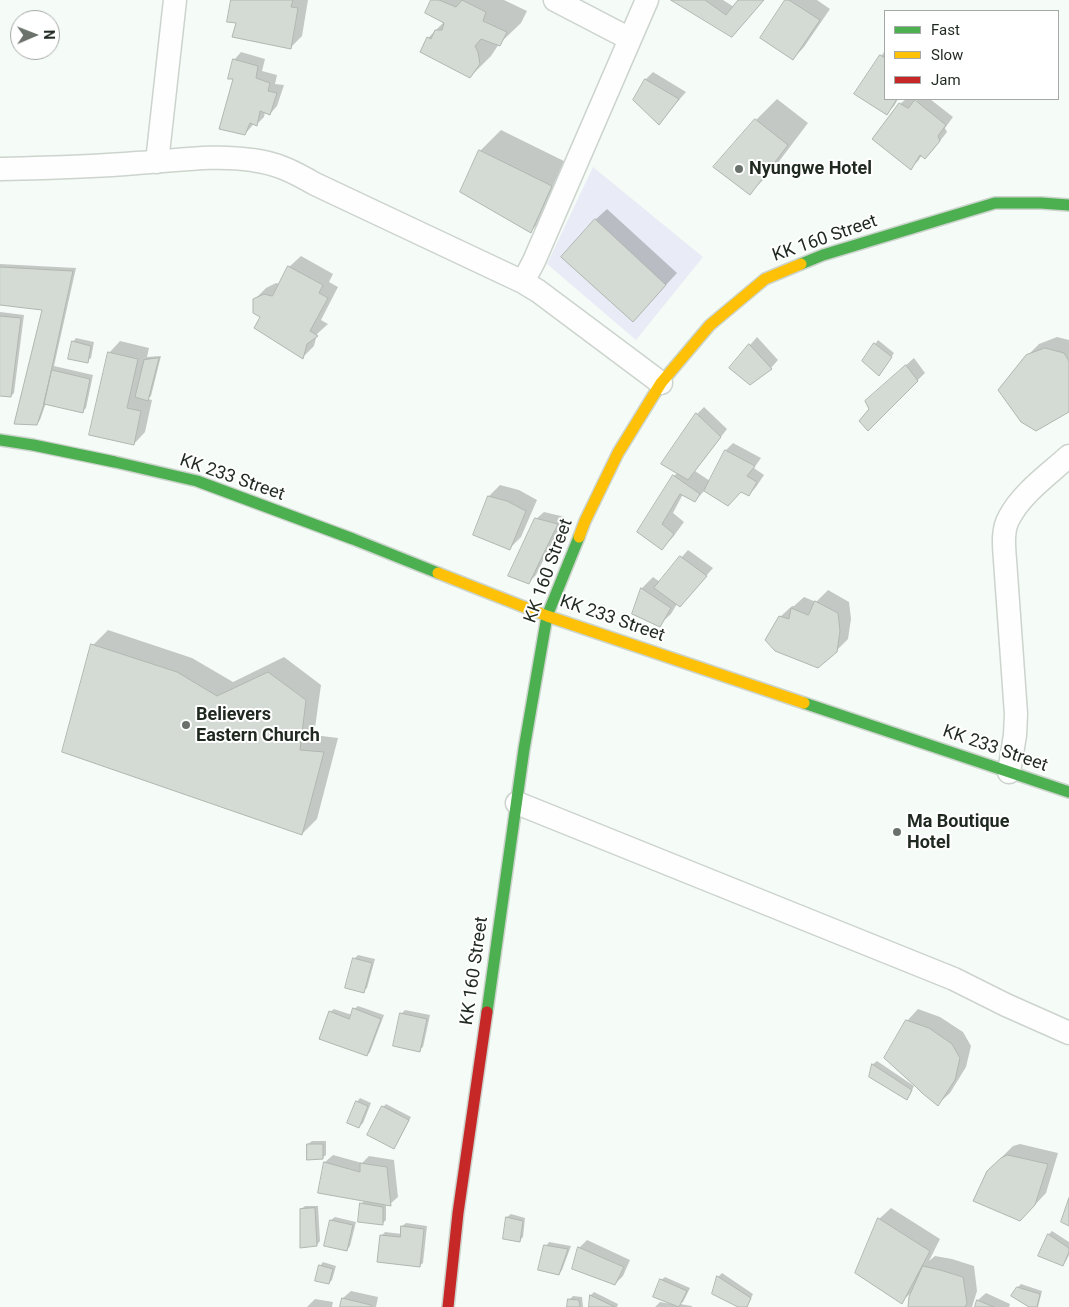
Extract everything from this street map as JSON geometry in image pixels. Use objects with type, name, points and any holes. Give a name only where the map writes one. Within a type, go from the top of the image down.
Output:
[{"type":"main road","name":"KK 160 Street","points":[[448,1307],[458,1213],[524,749],[547,616],[584,521],[618,453],[661,383],[710,325],[764,279],[823,255],[996,203],[1069,205]]},
{"type":"main road","name":"KK 233 Street","points":[[0,440],[115,462],[197,481],[353,539],[547,616],[1069,792]]},
{"type":"street","points":[[158,162],[175,0]]},
{"type":"street","points":[[555,0],[630,40]]},
{"type":"street","points":[[523,282],[534,261],[647,0]]},
{"type":"street","points":[[0,169],[87,167],[218,157],[274,164],[523,282],[538,291],[661,383]]},
{"type":"street","points":[[1009,772],[1015,735],[1016,714],[1004,536],[1008,518],[1023,497],[1069,456]]},
{"type":"street","points":[[517,802],[954,978],[1006,1005],[1069,1034]]},
{"type":"shaded area","points":[[593,167],[703,257],[636,340],[547,264]]},
{"type":"building","points":[[231,0],[293,0],[291,7],[298,8],[291,49],[232,37],[236,23],[227,22]]},
{"type":"building","points":[[431,0],[439,0],[456,7],[462,0],[486,12],[483,21],[507,32],[500,46],[481,39],[475,46],[480,64],[470,78],[420,52],[427,37],[431,39],[435,30],[442,30],[444,23],[425,13]]},
{"type":"building","points":[[671,0],[705,0],[726,15],[738,0],[764,0],[732,37]]},
{"type":"building","points":[[785,0],[789,0],[820,20],[793,60],[760,38]]},
{"type":"building","points":[[880,55],[884,57],[884,100],[896,100],[887,115],[854,94]]},
{"type":"building","points":[[233,59],[258,66],[256,78],[270,83],[268,91],[277,93],[270,115],[260,111],[257,126],[250,123],[245,135],[219,129],[233,79],[228,79]]},
{"type":"building","points":[[645,79],[679,99],[659,125],[633,100]]},
{"type":"building","points":[[915,100],[946,125],[938,136],[940,141],[925,159],[920,155],[911,170],[872,139],[899,103],[908,108]]},
{"type":"building","points":[[755,119],[788,145],[750,195],[713,167]]},
{"type":"building","points":[[479,150],[552,186],[531,233],[460,192]]},
{"type":"building","points":[[595,219],[666,285],[633,322],[561,257]]},
{"type":"building","points":[[288,266],[323,285],[319,293],[328,298],[310,331],[318,336],[307,344],[303,359],[254,328],[260,317],[253,313],[253,299],[264,294],[272,296]]},
{"type":"building","points":[[0,267],[73,271],[44,404],[37,425],[14,424],[42,310],[0,305]]},
{"type":"building","points":[[0,316],[21,318],[11,397],[0,396]]},
{"type":"building","points":[[72,341],[91,346],[88,363],[68,359]]},
{"type":"building","points":[[874,343],[892,357],[879,376],[862,361]]},
{"type":"building","points":[[749,344],[772,369],[750,385],[729,368]]},
{"type":"building","points":[[1045,348],[1064,353],[1069,361],[1069,412],[1036,431],[1021,422],[998,390],[1026,355]]},
{"type":"building","points":[[108,352],[138,359],[127,408],[141,411],[134,445],[89,435]]},
{"type":"building","points":[[159,358],[148,401],[135,397],[144,360]]},
{"type":"building","points":[[906,365],[918,381],[868,431],[859,421],[869,409],[865,401]]},
{"type":"building","points":[[52,370],[90,379],[83,413],[44,404]]},
{"type":"building","points":[[696,413],[721,437],[688,480],[661,464]]},
{"type":"building","points":[[725,450],[755,466],[747,476],[757,482],[749,496],[741,492],[728,506],[704,491]]},
{"type":"building","points":[[673,475],[700,494],[695,502],[680,494],[662,524],[674,534],[662,550],[637,532]]},
{"type":"building","points":[[488,496],[507,501],[526,511],[510,550],[473,535]]},
{"type":"building","points":[[535,518],[558,524],[529,584],[508,576]]},
{"type":"building","points":[[680,556],[707,576],[680,607],[654,588]]},
{"type":"building","points":[[641,588],[671,608],[660,627],[632,614]]},
{"type":"building","points":[[815,601],[838,613],[840,631],[837,652],[818,668],[775,651],[765,640],[779,616],[789,619],[791,608],[808,615]]},
{"type":"building","name":"Believers Eastern Church","points":[[91,644],[177,672],[217,696],[268,672],[306,700],[300,750],[324,752],[302,835],[62,752]]},
{"type":"building","points":[[353,958],[372,963],[364,993],[345,988]]},
{"type":"building","points":[[353,1008],[381,1019],[367,1056],[319,1039],[329,1011],[349,1019]]},
{"type":"building","points":[[400,1013],[427,1019],[420,1052],[393,1046]]},
{"type":"building","points":[[906,1020],[929,1028],[952,1044],[960,1058],[955,1080],[938,1106],[884,1058]]},
{"type":"building","points":[[872,1064],[912,1090],[907,1100],[869,1077]]},
{"type":"building","points":[[356,1101],[368,1106],[359,1128],[347,1123]]},
{"type":"building","points":[[382,1106],[409,1120],[394,1149],[367,1135]]},
{"type":"building","points":[[307,1144],[323,1144],[323,1159],[307,1160]]},
{"type":"building","points":[[1008,1155],[1048,1164],[1035,1205],[1020,1221],[973,1201],[987,1171],[1001,1158]]},
{"type":"building","points":[[324,1162],[360,1172],[360,1163],[387,1167],[391,1206],[318,1193]]},
{"type":"building","points":[[1069,1198],[1069,1226],[1061,1222]]},
{"type":"building","points":[[360,1203],[383,1207],[383,1225],[358,1222]]},
{"type":"building","points":[[315,1208],[317,1246],[300,1248],[300,1209]]},
{"type":"building","points":[[506,1217],[523,1221],[520,1242],[503,1239]]},
{"type":"building","points":[[878,1218],[930,1251],[902,1304],[855,1273]]},
{"type":"building","points":[[330,1220],[353,1225],[347,1251],[324,1246]]},
{"type":"building","points":[[401,1226],[424,1229],[420,1267],[377,1262],[380,1235],[400,1237]]},
{"type":"building","points":[[1048,1234],[1069,1248],[1063,1266],[1038,1256]]},
{"type":"building","points":[[544,1245],[568,1249],[559,1275],[538,1270]]},
{"type":"building","points":[[578,1247],[624,1267],[615,1285],[572,1269]]},
{"type":"building","points":[[319,1265],[333,1269],[329,1284],[315,1281]]},
{"type":"building","points":[[923,1266],[963,1277],[967,1303],[965,1307],[908,1307],[909,1297]]},
{"type":"building","points":[[717,1276],[751,1298],[747,1307],[738,1307],[712,1294]]},
{"type":"building","points":[[660,1279],[687,1291],[679,1307],[653,1297]]},
{"type":"building","points":[[1017,1287],[1040,1294],[1037,1307],[1029,1307],[1011,1296]]},
{"type":"building","points":[[590,1295],[615,1307],[589,1307]]},
{"type":"building","points":[[342,1298],[371,1305],[371,1307],[340,1307]]},
{"type":"building","points":[[568,1299],[579,1300],[580,1307],[567,1307]]},
{"type":"building","points":[[977,1300],[994,1307],[975,1307]]},
{"type":"traffic: fast","points":[[801,264],[823,255],[995,203],[1069,205]]},
{"type":"traffic: fast","points":[[0,440],[115,462],[197,481],[438,573]]},
{"type":"traffic: fast","points":[[487,1012],[524,749],[547,616],[579,537]]},
{"type":"traffic: fast","points":[[804,703],[1069,792]]},
{"type":"traffic: slow","points":[[579,537],[618,453],[661,383],[710,325],[765,279],[801,264]]},
{"type":"traffic: slow","points":[[438,573],[547,616],[804,703]]},
{"type":"traffic: jam","points":[[448,1307],[458,1213],[487,1012]]},
{"type":"place","name":"Nyungwe Hotel","points":[[739,169]]},
{"type":"place","name":"Believers Eastern Church","points":[[186,725]]},
{"type":"place","name":"Ma Boutique Hotel","points":[[897,832]]}]
